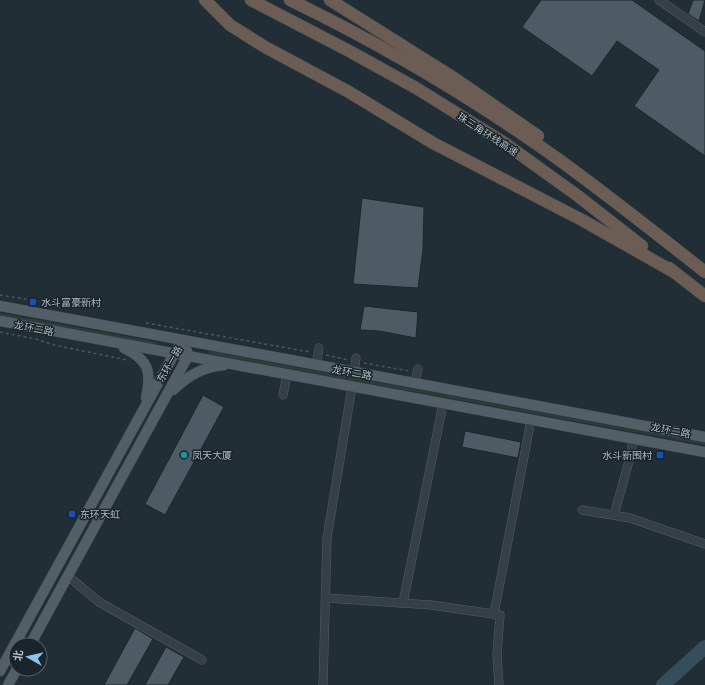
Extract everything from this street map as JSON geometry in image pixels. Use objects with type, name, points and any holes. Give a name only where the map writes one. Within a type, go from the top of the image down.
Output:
[{"type":"highway","points":[[205,0],[230,25],[259,43],[349,92],[433,142],[582,220],[674,272]]},
{"type":"highway","name":"珠三角环线高速","points":[[251,0],[358,56],[503,142],[578,196],[705,296]]},
{"type":"highway","name":"珠三角环线高速","points":[[290,0],[361,37],[492,114],[623,207],[705,272]]},
{"type":"highway","points":[[330,0],[454,78],[518,122],[561,153],[623,207]]},
{"type":"main road","name":"龙环二路","points":[[0,306],[705,437]]},
{"type":"main road","name":"龙环二路","points":[[0,321],[705,452]]},
{"type":"main road","name":"东环一路","points":[[0,671],[141,412],[183,340]]},
{"type":"main road","name":"东环一路","points":[[34,637],[188,356],[183,340]]},
{"type":"main road","points":[[109,342],[134,353],[144,361],[147,367],[148,384],[141,412]]},
{"type":"main road","points":[[164,399],[180,384],[195,373],[217,366],[235,365]]},
{"type":"street","points":[[659,0],[705,32]]},
{"type":"street","points":[[316,365],[319,348]]},
{"type":"street","points":[[354,372],[356,360]]},
{"type":"street","points":[[415,370],[415,383]]},
{"type":"street","points":[[283,395],[287,375]]},
{"type":"street","points":[[323,685],[327,538],[352,387]]},
{"type":"street","points":[[403,603],[443,404]]},
{"type":"street","points":[[494,614],[530,420]]},
{"type":"street","points":[[614,514],[631,454],[633,439]]},
{"type":"street","points":[[582,510],[614,514],[643,522],[705,544]]},
{"type":"street","points":[[68,576],[99,602],[202,660]]},
{"type":"street","points":[[326,598],[403,603],[500,615],[497,655],[499,685]]},
{"type":"path","points":[[0,296],[50,303],[63,310]]},
{"type":"path","points":[[140,322],[311,352]]},
{"type":"path","points":[[0,332],[133,362]]},
{"type":"path","points":[[326,355],[356,360],[405,372],[415,370]]},
{"type":"green space","points":[[0,313],[157,342],[156,345],[0,316]]},
{"type":"green space","points":[[210,351],[705,443],[705,445],[208,354]]},
{"type":"building","points":[[541,0],[632,0],[705,51],[705,156],[634,106],[659,70],[617,41],[592,76],[522,27]]},
{"type":"building","points":[[693,0],[705,0],[699,21],[688,14]]},
{"type":"building","points":[[362,198],[424,207],[423,250],[418,288],[353,284]]},
{"type":"building","points":[[364,306],[418,312],[416,338],[379,331],[360,330]]},
{"type":"building","name":"凤天大厦","points":[[203,395],[224,407],[165,515],[145,504]]},
{"type":"building","points":[[465,431],[521,442],[518,458],[462,447]]},
{"type":"building","points":[[135,628],[153,639],[127,685],[104,685]]},
{"type":"building","points":[[166,647],[184,657],[168,685],[145,685]]},
{"type":"waterway","points":[[663,685],[705,647]]},
{"type":"place","name":"水斗富豪新村","points":[[33,302]]},
{"type":"place","name":"凤天大厦","points":[[184,455]]},
{"type":"place","name":"水斗新围村","points":[[660,455]]},
{"type":"place","name":"东环天虹","points":[[72,514]]}]
